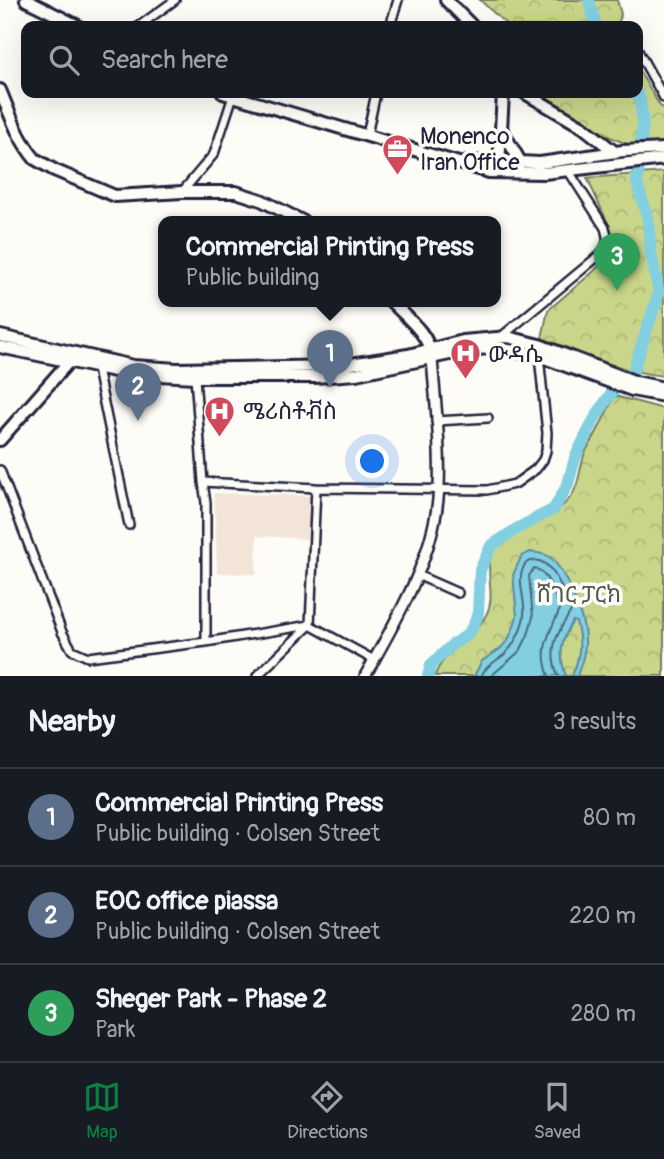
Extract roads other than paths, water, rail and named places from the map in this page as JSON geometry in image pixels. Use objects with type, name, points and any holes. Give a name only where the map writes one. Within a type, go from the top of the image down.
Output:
[{"type":"main road","points":[[26,0],[68,21]]},
{"type":"main road","points":[[446,0],[467,21]]},
{"type":"main road","points":[[0,90],[27,150],[35,159],[54,170],[115,196],[236,192],[261,200],[292,216]]},
{"type":"main road","points":[[242,98],[499,173],[568,170],[621,156]]},
{"type":"main road","points":[[499,173],[503,98]]},
{"type":"main road","points":[[534,98],[583,127],[621,156]]},
{"type":"main road","points":[[502,130],[521,163]]},
{"type":"main road","points":[[465,163],[548,163],[662,154]]},
{"type":"main road","points":[[397,307],[421,332],[431,354]]},
{"type":"main road","points":[[0,336],[97,369],[154,372],[319,367],[498,348],[592,371],[664,396]]},
{"type":"main road","points":[[0,348],[195,377],[315,377],[356,374],[431,354],[463,341],[501,337],[539,345],[592,371]]},
{"type":"main road","points":[[0,440],[72,359]]},
{"type":"main road","points":[[634,386],[664,388]]},
{"type":"street","points":[[146,21],[175,0]]},
{"type":"street","points":[[392,21],[398,0]]},
{"type":"street","points":[[643,60],[664,98]]},
{"type":"street","points":[[182,192],[214,155],[227,98]]},
{"type":"street","points":[[367,135],[375,98]]},
{"type":"street","points":[[501,337],[607,246],[605,228],[568,170]]},
{"type":"street","points":[[365,676],[417,575],[431,535],[439,488],[431,354]]},
{"type":"street","points":[[203,482],[316,488],[498,489],[515,484],[543,460],[547,433],[539,356]]},
{"type":"street","points":[[97,369],[129,524]]},
{"type":"street","points":[[195,377],[206,503],[205,642]]},
{"type":"street","points":[[436,421],[488,418]]},
{"type":"street","points":[[0,470],[51,607],[72,650],[88,657],[310,625],[374,660]]},
{"type":"street","points":[[257,676],[310,625],[316,488]]},
{"type":"street","points":[[417,575],[458,593]]},
{"type":"water","points":[[530,552],[546,555],[557,565],[578,608],[585,644],[577,676],[572,676],[579,643],[576,622],[573,621],[562,648],[566,676],[474,676],[482,661],[500,649],[513,629],[517,616],[513,575],[521,557]]},
{"type":"waterway","points":[[589,0],[595,21]]},
{"type":"waterway","points":[[428,676],[431,665],[453,644],[466,636],[474,625],[478,613],[480,570],[491,546],[554,509],[568,484],[575,458],[595,418],[610,395],[632,374],[659,293],[651,254],[648,219],[637,183],[643,124],[640,98]]},
{"type":"place","name":"Monenco Iran Office","points":[[397,176]]},
{"type":"place","name":"Sheger Park - Phase 2","points":[[617,291]]},
{"type":"place","name":"ውዳሴ","points":[[465,381]]},
{"type":"place","name":"Commercial Printing Press","points":[[330,388]]},
{"type":"place","name":"EOC office piassa","points":[[138,421]]},
{"type":"place","name":"ሜሪስቶቭስ","points":[[220,438]]},
{"type":"park label","name":"ሸገር ፓርክ","points":[[579,594]]}]
